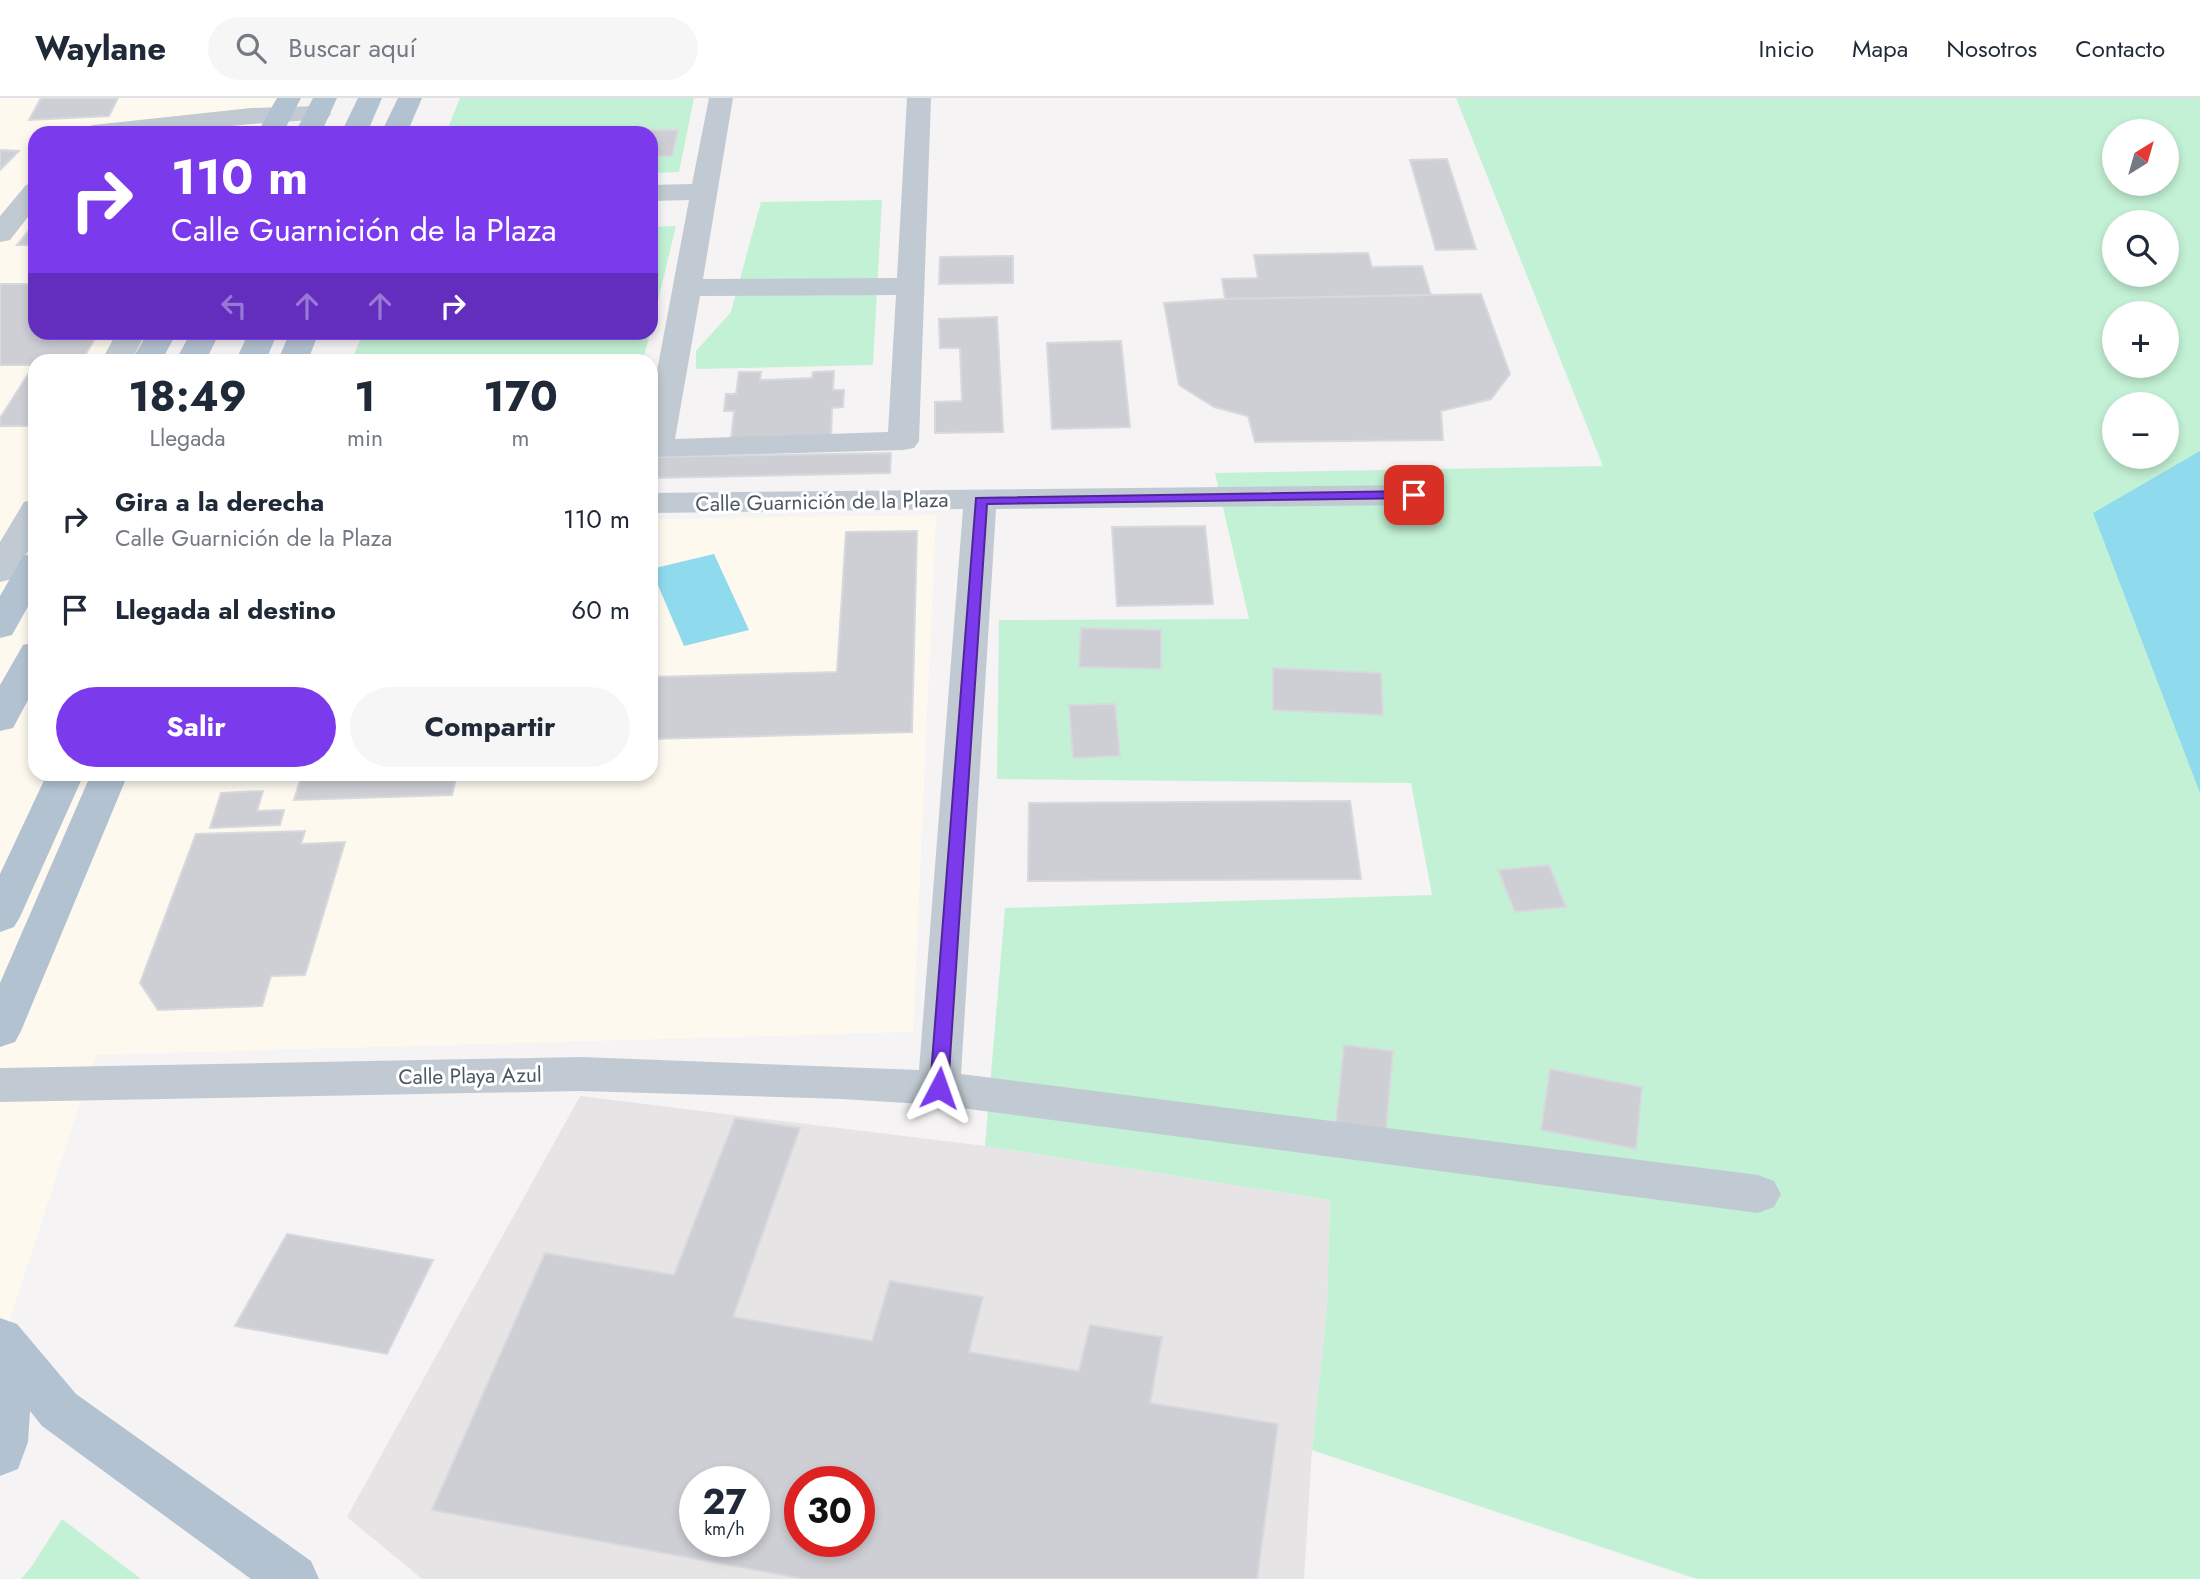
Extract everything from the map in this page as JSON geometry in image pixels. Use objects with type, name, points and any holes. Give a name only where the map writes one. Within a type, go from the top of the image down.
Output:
[{"type":"main road","points":[[357,126],[370,98]]},
{"type":"main road","points":[[397,126],[410,98]]},
{"type":"main road","points":[[0,627],[28,576]]},
{"type":"main road","points":[[0,719],[28,666]]},
{"type":"main road","points":[[0,917],[62,781]]},
{"type":"main road","points":[[0,1031],[106,781]]},
{"type":"main road","points":[[0,1339],[59,1410],[293,1579]]},
{"type":"main road","points":[[0,1364],[5,1388],[7,1432],[0,1453]]},
{"type":"street","points":[[722,98],[658,449],[903,441],[919,98]]},
{"type":"street","points":[[164,126],[266,116],[317,115]]},
{"type":"street","points":[[658,192],[706,192]]},
{"type":"street","points":[[0,233],[28,199]]},
{"type":"street","points":[[686,288],[909,286]]},
{"type":"street","name":"Calle Guarnición de la Plaza","points":[[658,503],[1414,495]]},
{"type":"street","points":[[939,1088],[980,500]]},
{"type":"street","points":[[0,572],[28,522]]},
{"type":"street","name":"Calle Playa Azul","points":[[0,1084],[582,1074],[842,1082],[939,1088],[1758,1194]]},
{"type":"shaded area","points":[[0,98],[301,98],[286,126],[28,126],[28,340],[170,340],[162,354],[28,354],[28,781],[658,781],[658,519],[936,515],[913,1032],[96,1055],[0,1350]]},
{"type":"shaded area","points":[[580,1096],[985,1146],[1330,1200],[1327,1309],[1312,1450],[1304,1579],[422,1579],[347,1517]]},
{"type":"green space","points":[[460,98],[694,98],[679,172],[658,173],[658,126],[449,126]]},
{"type":"green space","points":[[1456,98],[2200,98],[2200,1579],[1697,1579],[1312,1450],[1327,1309],[1330,1200],[985,1146],[1005,908],[1432,895],[1411,783],[997,779],[999,620],[1249,619],[1215,473],[1603,466]]},
{"type":"green space","points":[[882,200],[873,365],[696,369],[696,351],[731,312],[761,202]]},
{"type":"green space","points":[[676,226],[658,300],[658,227]]},
{"type":"green space","points":[[360,340],[648,340],[645,354],[354,354]]},
{"type":"green space","points":[[62,1519],[141,1579],[21,1579]]},
{"type":"water","points":[[2200,451],[2200,793],[2093,513],[2169,469],[2179,469],[2179,463]]},
{"type":"water","points":[[714,554],[749,630],[684,646],[658,585],[658,567]]},
{"type":"building","points":[[41,98],[118,98],[109,116],[29,120]]},
{"type":"building","points":[[658,130],[678,130],[672,156],[658,156]]},
{"type":"building","points":[[0,150],[19,151],[0,170]]},
{"type":"building","points":[[1447,159],[1476,249],[1436,250],[1410,160]]},
{"type":"building","points":[[28,232],[28,245],[17,245]]},
{"type":"building","points":[[1368,253],[1372,267],[1422,266],[1431,295],[1225,299],[1222,279],[1258,278],[1254,255]]},
{"type":"building","points":[[1013,256],[1013,283],[939,284],[940,257]]},
{"type":"building","points":[[0,284],[28,284],[28,340],[94,340],[86,354],[28,354],[28,365],[0,365]]},
{"type":"building","points":[[1481,294],[1510,374],[1491,399],[1441,411],[1443,440],[1255,442],[1248,416],[1214,407],[1179,385],[1164,303],[1225,299]]},
{"type":"building","points":[[997,317],[1003,432],[935,433],[935,402],[962,401],[960,348],[940,348],[939,319]]},
{"type":"building","points":[[1121,341],[1130,427],[1052,429],[1047,343]]},
{"type":"building","points":[[834,371],[833,390],[844,390],[843,407],[832,408],[831,437],[731,439],[734,411],[724,411],[726,394],[736,394],[739,372],[761,372],[760,380],[812,378],[813,372]]},
{"type":"building","points":[[28,374],[28,426],[0,426],[0,418]]},
{"type":"building","points":[[891,453],[890,473],[658,478],[658,457]]},
{"type":"building","points":[[1205,526],[1213,604],[1117,606],[1112,527]]},
{"type":"building","points":[[917,531],[912,732],[658,739],[658,677],[837,672],[846,532]]},
{"type":"building","points":[[1081,628],[1161,630],[1161,669],[1079,667]]},
{"type":"building","points":[[1273,668],[1381,673],[1383,715],[1273,710]]},
{"type":"building","points":[[1115,704],[1120,756],[1073,758],[1069,705]]},
{"type":"building","points":[[300,781],[455,781],[452,795],[294,800]]},
{"type":"building","points":[[263,791],[257,811],[284,810],[280,825],[210,828],[221,793]]},
{"type":"building","points":[[1350,801],[1361,879],[1028,881],[1029,803]]},
{"type":"building","points":[[305,831],[301,844],[345,842],[305,975],[271,976],[262,1006],[158,1010],[140,983],[196,834]]},
{"type":"building","points":[[1549,865],[1566,907],[1515,912],[1498,870]]},
{"type":"building","points":[[1344,1045],[1393,1051],[1385,1140],[1335,1133]]},
{"type":"building","points":[[1550,1069],[1642,1087],[1636,1149],[1541,1130]]},
{"type":"building","points":[[735,1118],[800,1128],[733,1317],[872,1341],[890,1281],[983,1297],[969,1352],[1079,1371],[1090,1325],[1162,1337],[1150,1403],[1278,1424],[1257,1579],[805,1579],[686,1557],[770,1557],[770,1466],[679,1466],[679,1556],[432,1510],[545,1253],[674,1275]]},
{"type":"building","points":[[287,1234],[433,1260],[387,1354],[235,1326]]},
{"type":"route","points":[[939,1088],[980,500],[1414,495]]}]
